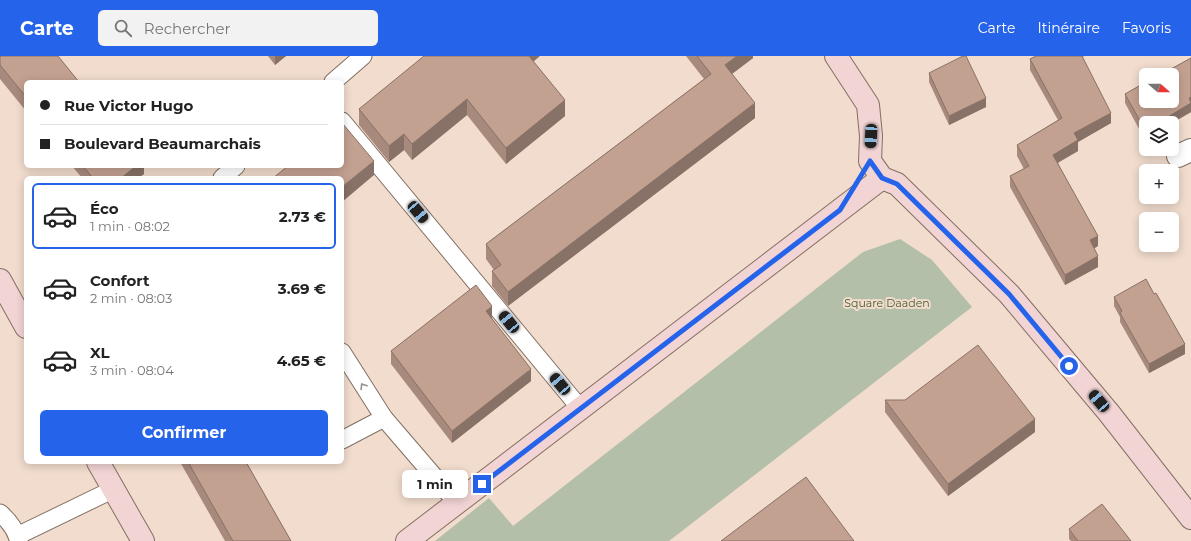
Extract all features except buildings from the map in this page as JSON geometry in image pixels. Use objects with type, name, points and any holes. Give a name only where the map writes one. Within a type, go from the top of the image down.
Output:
[{"type":"street","points":[[836,56],[868,104],[876,169],[897,184],[1009,294],[1109,413],[1191,518]]},
{"type":"street","points":[[407,541],[840,210],[876,169]]},
{"type":"street","points":[[0,280],[24,323]]},
{"type":"street","points":[[99,464],[143,541]]},
{"type":"lane","points":[[335,80],[363,56]]},
{"type":"lane","points":[[344,123],[580,408]]},
{"type":"lane","points":[[224,176],[234,168]]},
{"type":"lane","points":[[344,355],[384,418],[457,503]]},
{"type":"lane","points":[[344,439],[384,418]]},
{"type":"lane","points":[[0,513],[5,517],[18,538],[114,489]]},
{"type":"green space","name":"Square Daaden","points":[[900,239],[932,260],[972,307],[669,541],[435,541],[489,498],[513,526],[863,252]]},
{"type":"route","points":[[482,484],[840,210],[870,161],[882,178],[897,184],[1009,294],[1069,366]]}]
